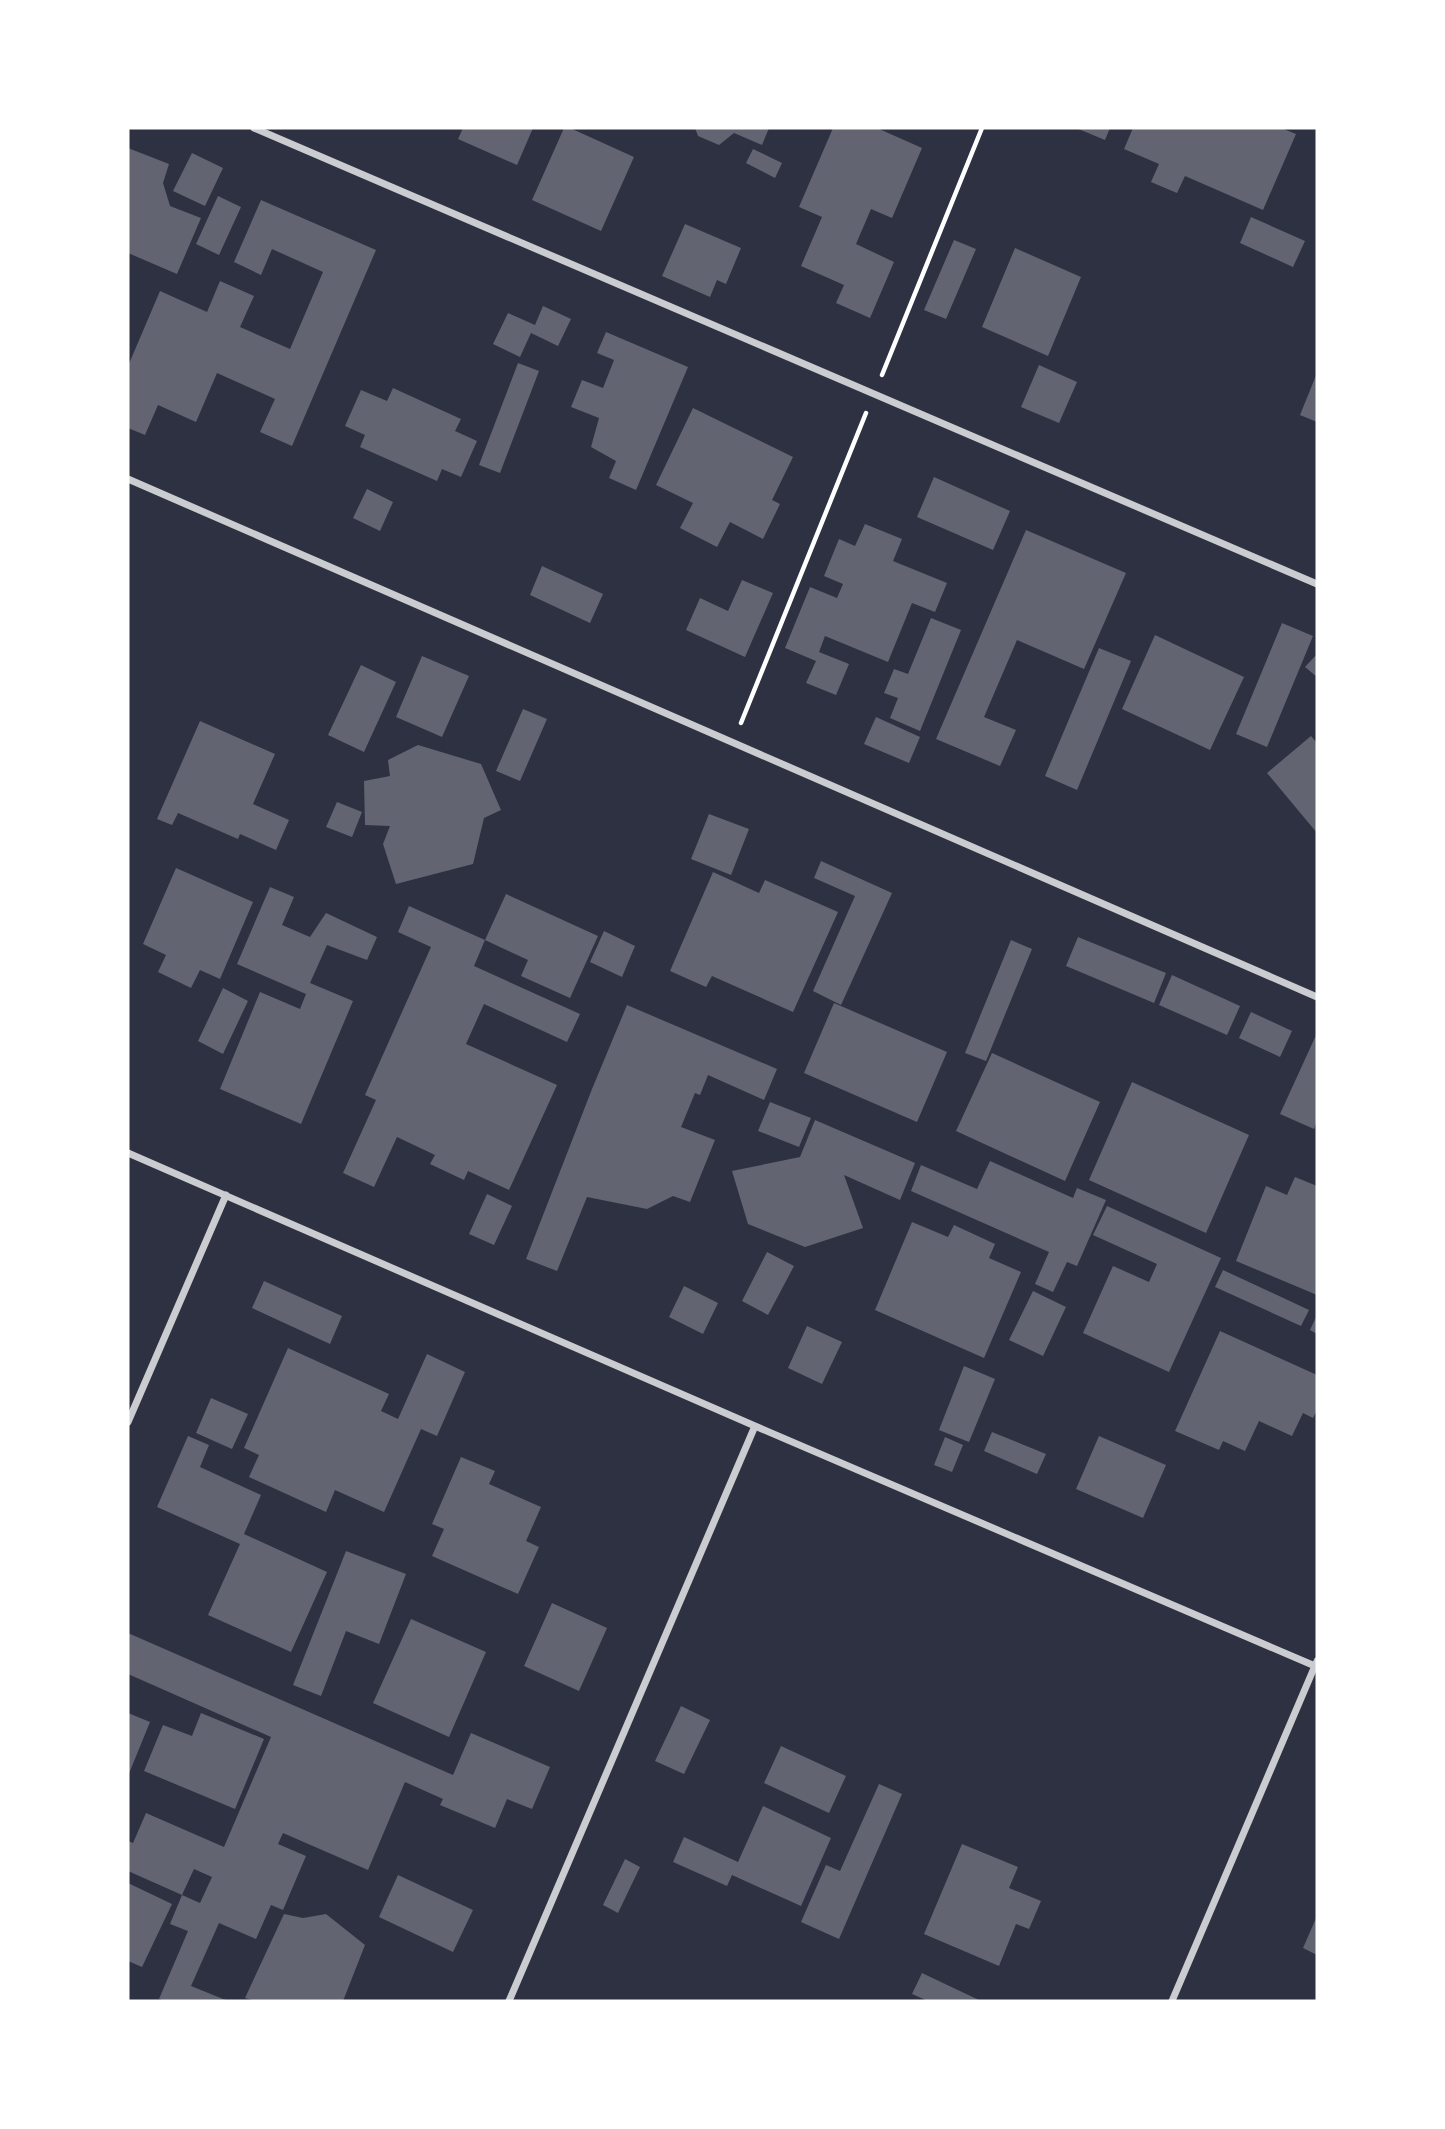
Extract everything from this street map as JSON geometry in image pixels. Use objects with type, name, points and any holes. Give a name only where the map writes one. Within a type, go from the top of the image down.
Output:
[{"type":"street","points":[[254,128],[1317,584]]},
{"type":"street","points":[[128,479],[1317,997]]},
{"type":"street","points":[[128,1153],[755,1426],[1316,1663],[1172,2001]]},
{"type":"street","points":[[128,1422],[226,1195]]},
{"type":"street","points":[[509,2001],[755,1426]]},
{"type":"path","points":[[733,743],[982,128]]},
{"type":"building","points":[[463,128],[533,128],[517,165],[458,139]]},
{"type":"building","points":[[564,128],[570,128],[634,157],[601,231],[532,200]]},
{"type":"building","points":[[695,128],[769,128],[762,145],[734,133],[719,145],[698,136]]},
{"type":"building","points":[[833,128],[877,128],[922,148],[892,218],[871,209],[856,244],[894,262],[870,318],[836,303],[844,285],[801,266],[822,217],[799,207]]},
{"type":"building","points":[[1076,128],[1110,128],[1105,140]]},
{"type":"building","points":[[1133,128],[1281,128],[1296,134],[1263,210],[1185,176],[1177,193],[1151,182],[1159,164],[1124,149]]},
{"type":"building","points":[[128,148],[169,164],[163,183],[170,206],[201,218],[177,274],[128,253]]},
{"type":"building","points":[[753,149],[782,163],[775,178],[746,163]]},
{"type":"building","points":[[192,153],[223,168],[205,206],[173,191]]},
{"type":"building","points":[[218,196],[241,207],[219,255],[196,244]]},
{"type":"building","points":[[261,200],[376,250],[292,446],[260,432],[275,399],[217,373],[196,422],[158,405],[145,435],[128,428],[128,366],[160,291],[207,312],[220,281],[254,296],[240,327],[290,349],[323,272],[272,249],[261,275],[234,262]]},
{"type":"building","points":[[1251,217],[1305,241],[1293,267],[1240,243]]},
{"type":"building","points":[[685,224],[741,248],[726,284],[717,280],[710,297],[662,276]]},
{"type":"building","points":[[954,240],[976,249],[946,319],[924,310]]},
{"type":"building","points":[[1015,248],[1081,277],[1048,356],[982,327]]},
{"type":"building","points":[[543,306],[571,319],[558,346],[531,333],[520,357],[493,344],[508,313],[535,325]]},
{"type":"building","points":[[606,332],[688,367],[636,490],[609,478],[616,461],[591,447],[599,418],[571,407],[582,380],[603,388],[614,360],[597,353]]},
{"type":"building","points":[[518,363],[539,371],[500,473],[479,465]]},
{"type":"building","points":[[1039,365],[1077,382],[1059,423],[1021,407]]},
{"type":"building","points":[[1317,373],[1317,422],[1300,415]]},
{"type":"building","points":[[393,388],[461,419],[455,431],[477,441],[461,477],[442,469],[437,481],[360,447],[365,435],[345,426],[361,390],[387,401]]},
{"type":"building","points":[[693,408],[793,457],[772,500],[780,504],[763,539],[730,522],[717,547],[680,528],[693,503],[656,485]]},
{"type":"building","points":[[934,477],[1010,511],[993,550],[917,517]]},
{"type":"building","points":[[367,489],[393,502],[380,531],[353,518]]},
{"type":"building","points":[[865,524],[902,539],[893,561],[947,583],[935,612],[912,603],[888,662],[825,636],[819,652],[849,664],[836,695],[806,683],[816,661],[785,648],[810,587],[837,598],[843,584],[824,576],[839,539],[855,546]]},
{"type":"building","points":[[1026,530],[1126,573],[1084,669],[1017,640],[984,717],[1016,730],[1000,766],[936,739]]},
{"type":"building","points":[[542,566],[603,594],[590,623],[530,595]]},
{"type":"building","points":[[742,580],[773,593],[745,657],[686,630],[700,598],[728,611]]},
{"type":"building","points":[[931,618],[961,630],[920,731],[890,718],[898,698],[884,693],[894,669],[908,674]]},
{"type":"building","points":[[1282,623],[1313,636],[1267,747],[1236,734]]},
{"type":"building","points":[[1155,635],[1244,677],[1210,750],[1122,709]]},
{"type":"building","points":[[1099,648],[1131,661],[1077,790],[1045,776]]},
{"type":"building","points":[[1317,654],[1317,677],[1305,667]]},
{"type":"building","points":[[422,656],[469,676],[442,737],[396,717]]},
{"type":"building","points":[[361,665],[396,682],[364,752],[328,735]]},
{"type":"building","points":[[523,709],[547,719],[520,781],[496,771]]},
{"type":"building","points":[[876,717],[920,737],[909,763],[864,744]]},
{"type":"building","points":[[200,721],[275,754],[253,804],[289,820],[276,850],[240,834],[238,839],[178,813],[172,825],[157,819]]},
{"type":"building","points":[[1311,736],[1317,743],[1317,833],[1267,773]]},
{"type":"building","points":[[418,745],[481,764],[501,810],[484,818],[473,864],[396,884],[383,844],[390,826],[365,825],[364,781],[390,776],[388,760]]},
{"type":"building","points":[[337,802],[362,812],[352,837],[326,827]]},
{"type":"building","points":[[709,814],[749,829],[731,875],[691,859]]},
{"type":"building","points":[[821,861],[892,893],[841,1005],[813,991],[855,896],[814,878]]},
{"type":"building","points":[[176,868],[253,902],[220,979],[200,970],[191,988],[158,972],[166,955],[143,944]]},
{"type":"building","points":[[713,872],[759,893],[765,880],[838,912],[793,1012],[712,976],[706,987],[670,971]]},
{"type":"building","points":[[270,887],[294,897],[282,925],[310,937],[326,913],[377,937],[367,960],[327,945],[310,983],[353,1001],[301,1124],[220,1089],[260,992],[300,1009],[306,994],[237,964]]},
{"type":"building","points":[[506,894],[598,936],[570,998],[521,976],[528,960],[485,940]]},
{"type":"building","points":[[409,906],[485,940],[474,966],[580,1014],[567,1042],[484,1004],[466,1044],[557,1085],[509,1190],[468,1171],[464,1180],[430,1164],[435,1155],[397,1137],[374,1187],[343,1173],[376,1100],[365,1095],[431,947],[398,932]]},
{"type":"building","points":[[604,931],[635,946],[622,977],[590,962]]},
{"type":"building","points":[[1078,937],[1166,973],[1154,1003],[1066,966]]},
{"type":"building","points":[[1011,940],[1032,949],[986,1061],[965,1053]]},
{"type":"building","points":[[1172,975],[1240,1006],[1227,1035],[1159,1005]]},
{"type":"building","points":[[223,988],[248,1001],[223,1054],[198,1041]]},
{"type":"building","points":[[834,1003],[947,1052],[917,1122],[804,1073]]},
{"type":"building","points":[[627,1005],[777,1069],[764,1100],[708,1075],[700,1095],[695,1093],[681,1127],[715,1140],[690,1202],[673,1196],[647,1209],[587,1197],[557,1271],[526,1259]]},
{"type":"building","points":[[1251,1012],[1292,1031],[1280,1057],[1239,1038]]},
{"type":"building","points":[[1317,1033],[1317,1121],[1314,1129],[1280,1114]]},
{"type":"building","points":[[992,1053],[1100,1102],[1065,1181],[956,1131]]},
{"type":"building","points":[[1132,1082],[1249,1135],[1206,1233],[1089,1180]]},
{"type":"building","points":[[770,1102],[811,1118],[799,1147],[758,1131]]},
{"type":"building","points":[[815,1120],[915,1163],[900,1200],[844,1175],[863,1228],[805,1247],[748,1224],[732,1171],[800,1157]]},
{"type":"building","points":[[990,1161],[1073,1198],[1077,1188],[1106,1200],[1077,1266],[1067,1262],[1053,1292],[1035,1284],[1049,1252],[911,1191],[921,1165],[977,1189]]},
{"type":"building","points":[[1295,1177],[1317,1186],[1317,1295],[1236,1261],[1266,1186],[1287,1195]]},
{"type":"building","points":[[487,1194],[512,1206],[494,1245],[469,1234]]},
{"type":"building","points":[[1107,1206],[1221,1258],[1169,1372],[1083,1333],[1113,1266],[1149,1282],[1157,1264],[1093,1235]]},
{"type":"building","points":[[912,1222],[948,1237],[954,1225],[995,1244],[989,1258],[1021,1272],[984,1358],[875,1310]]},
{"type":"building","points":[[767,1252],[794,1266],[768,1315],[742,1301]]},
{"type":"building","points":[[1223,1270],[1309,1310],[1301,1326],[1215,1287]]},
{"type":"building","points":[[264,1281],[342,1316],[330,1344],[252,1308]]},
{"type":"building","points":[[684,1286],[718,1303],[703,1334],[669,1317]]},
{"type":"building","points":[[1033,1291],[1066,1307],[1043,1356],[1009,1340]]},
{"type":"building","points":[[1317,1315],[1317,1334],[1310,1330]]},
{"type":"building","points":[[807,1326],[842,1342],[822,1384],[788,1368]]},
{"type":"building","points":[[1220,1331],[1317,1375],[1317,1410],[1313,1418],[1303,1413],[1292,1436],[1259,1421],[1245,1451],[1223,1441],[1219,1450],[1175,1431]]},
{"type":"building","points":[[288,1348],[389,1394],[381,1411],[398,1419],[427,1354],[465,1372],[437,1436],[421,1429],[384,1512],[335,1490],[326,1512],[249,1477],[259,1455],[244,1448]]},
{"type":"building","points":[[964,1366],[995,1379],[969,1442],[939,1430]]},
{"type":"building","points":[[211,1398],[248,1414],[232,1449],[196,1433]]},
{"type":"building","points":[[992,1432],[1046,1454],[1037,1474],[984,1451]]},
{"type":"building","points":[[188,1436],[209,1445],[200,1467],[261,1495],[244,1534],[327,1572],[291,1652],[208,1615],[240,1544],[157,1507]]},
{"type":"building","points":[[1099,1436],[1166,1465],[1143,1518],[1076,1489]]},
{"type":"building","points":[[945,1437],[963,1445],[952,1472],[934,1465]]},
{"type":"building","points":[[461,1457],[495,1471],[489,1484],[541,1507],[526,1541],[539,1547],[518,1594],[432,1556],[444,1529],[432,1524]]},
{"type":"building","points":[[346,1551],[406,1574],[379,1644],[346,1631],[321,1696],[293,1685]]},
{"type":"building","points":[[552,1603],[607,1628],[579,1691],[524,1666]]},
{"type":"building","points":[[411,1619],[486,1652],[449,1737],[373,1703]]},
{"type":"building","points":[[128,1633],[453,1775],[471,1733],[550,1767],[532,1809],[507,1799],[495,1828],[440,1805],[443,1799],[405,1782],[368,1870],[283,1833],[278,1844],[306,1856],[283,1910],[271,1905],[256,1939],[219,1923],[191,1986],[228,2001],[165,2001],[159,1999],[188,1931],[170,1924],[182,1895],[128,1871],[128,1841],[133,1843],[146,1813],[224,1847],[271,1737],[128,1674]],"holes":[[[194,1869],[212,1877],[200,1903],[182,1895]]]},
{"type":"building","points":[[681,1706],[710,1720],[684,1774],[655,1761]]},
{"type":"building","points":[[128,1713],[150,1722],[128,1776]]},
{"type":"building","points":[[201,1713],[264,1739],[235,1809],[144,1771],[163,1725],[192,1736]]},
{"type":"building","points":[[781,1746],[846,1776],[829,1813],[764,1783]]},
{"type":"building","points":[[879,1784],[902,1794],[839,1939],[801,1922],[826,1865],[840,1871]]},
{"type":"building","points":[[763,1806],[831,1838],[801,1906],[732,1875],[727,1886],[673,1862],[684,1837],[738,1862]]},
{"type":"building","points":[[962,1844],[1018,1867],[1009,1888],[1041,1901],[1029,1929],[1016,1924],[999,1966],[924,1934]]},
{"type":"building","points":[[625,1859],[640,1867],[618,1913],[603,1905]]},
{"type":"building","points":[[398,1875],[473,1910],[453,1952],[379,1917]]},
{"type":"building","points":[[128,1883],[172,1904],[142,1967],[128,1961]]},
{"type":"building","points":[[284,1914],[303,1918],[326,1914],[365,1945],[343,2001],[256,2001],[245,1998]]},
{"type":"building","points":[[1317,1916],[1317,1955],[1303,1948]]},
{"type":"building","points":[[922,1973],[981,2001],[928,2001],[912,1994]]}]
